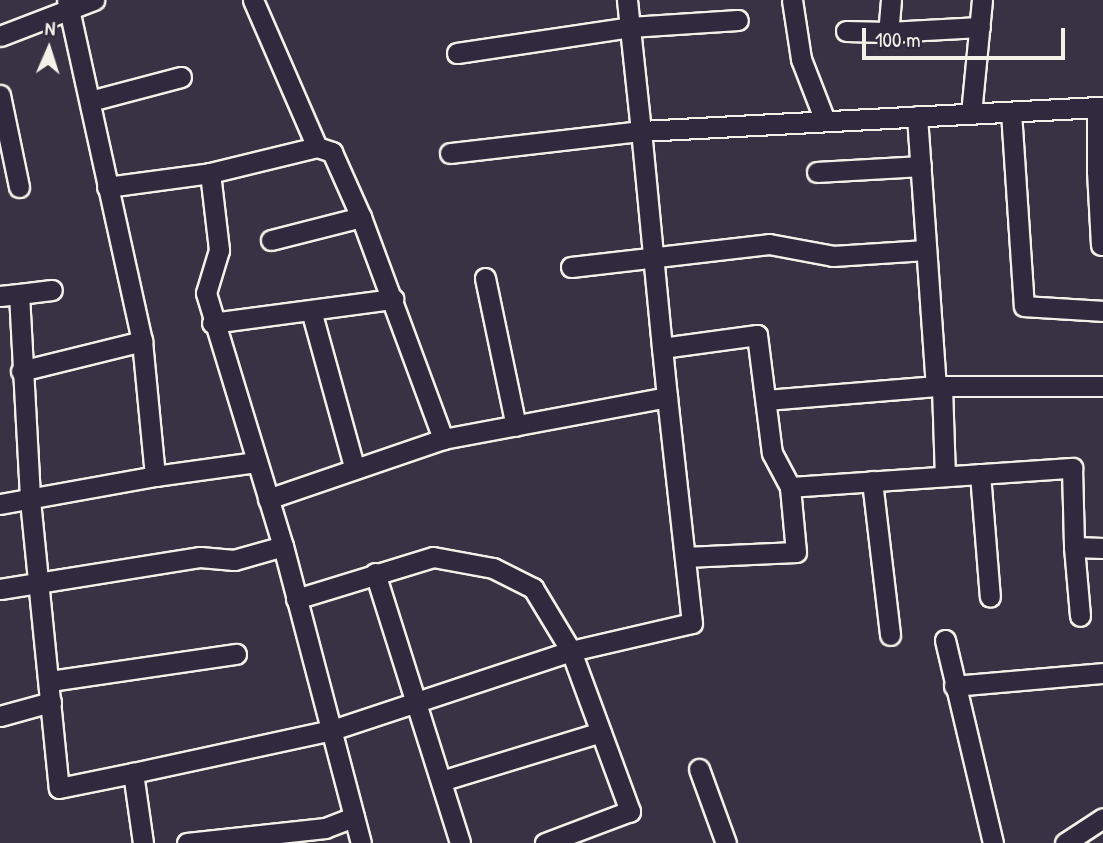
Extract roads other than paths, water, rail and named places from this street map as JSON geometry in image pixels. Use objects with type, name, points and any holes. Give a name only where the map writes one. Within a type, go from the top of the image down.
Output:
[{"type":"street","points":[[0,36],[69,5],[94,0]]},
{"type":"street","points":[[253,0],[317,147]]},
{"type":"street","points":[[52,290],[9,295],[21,371],[30,500],[43,585],[59,788],[332,730],[417,705],[571,651],[692,623],[626,0]]},
{"type":"street","points":[[793,0],[801,59],[825,121]]},
{"type":"street","points":[[888,32],[891,0]]},
{"type":"street","points":[[971,114],[982,0]]},
{"type":"street","points":[[69,5],[142,341],[155,476]]},
{"type":"street","points":[[457,53],[630,27],[738,20]]},
{"type":"street","points":[[846,31],[888,32],[980,27]]},
{"type":"street","points":[[90,101],[181,77]]},
{"type":"street","points":[[0,94],[19,187]]},
{"type":"street","points":[[450,153],[641,131],[1100,107],[1101,245]]},
{"type":"street","points":[[1011,113],[1024,306],[1103,311]]},
{"type":"street","points":[[917,116],[945,476]]},
{"type":"street","points":[[107,187],[210,173],[317,147],[332,152],[393,299],[443,439]]},
{"type":"street","points":[[817,172],[920,166]]},
{"type":"street","points":[[210,173],[219,250],[206,293],[212,323],[283,547],[361,843]]},
{"type":"street","points":[[271,240],[360,217]]},
{"type":"street","points":[[571,267],[653,253],[769,244],[833,256],[926,250]]},
{"type":"street","points":[[485,278],[516,426]]},
{"type":"street","points":[[212,323],[312,314],[393,299]]},
{"type":"street","points":[[312,314],[354,466]]},
{"type":"street","points":[[662,348],[757,335],[772,453],[790,487],[796,552],[685,557]]},
{"type":"street","points":[[21,371],[142,341]]},
{"type":"street","points":[[766,400],[939,386],[1103,386]]},
{"type":"street","points":[[268,499],[354,466],[443,439],[667,397]]},
{"type":"street","points":[[0,504],[256,461]]},
{"type":"street","points":[[790,487],[1072,468],[1074,547],[1080,616]]},
{"type":"street","points":[[981,474],[990,597]]},
{"type":"street","points":[[872,481],[890,635]]},
{"type":"street","points":[[0,589],[43,585],[200,557],[234,560],[283,547]]},
{"type":"street","points":[[1074,547],[1103,548]]},
{"type":"street","points":[[296,599],[433,557],[493,568],[533,589],[571,651],[630,811],[550,842]]},
{"type":"street","points":[[375,573],[460,843]]},
{"type":"street","points":[[945,640],[993,843]]},
{"type":"street","points":[[50,681],[236,654]]},
{"type":"street","points":[[954,686],[1103,673]]},
{"type":"street","points":[[0,716],[51,702]]},
{"type":"street","points":[[441,781],[601,732]]},
{"type":"street","points":[[699,769],[726,843]]},
{"type":"street","points":[[133,772],[143,843]]},
{"type":"street","points":[[187,843],[325,828],[354,817]]},
{"type":"street","points":[[1065,843],[1103,818]]}]
